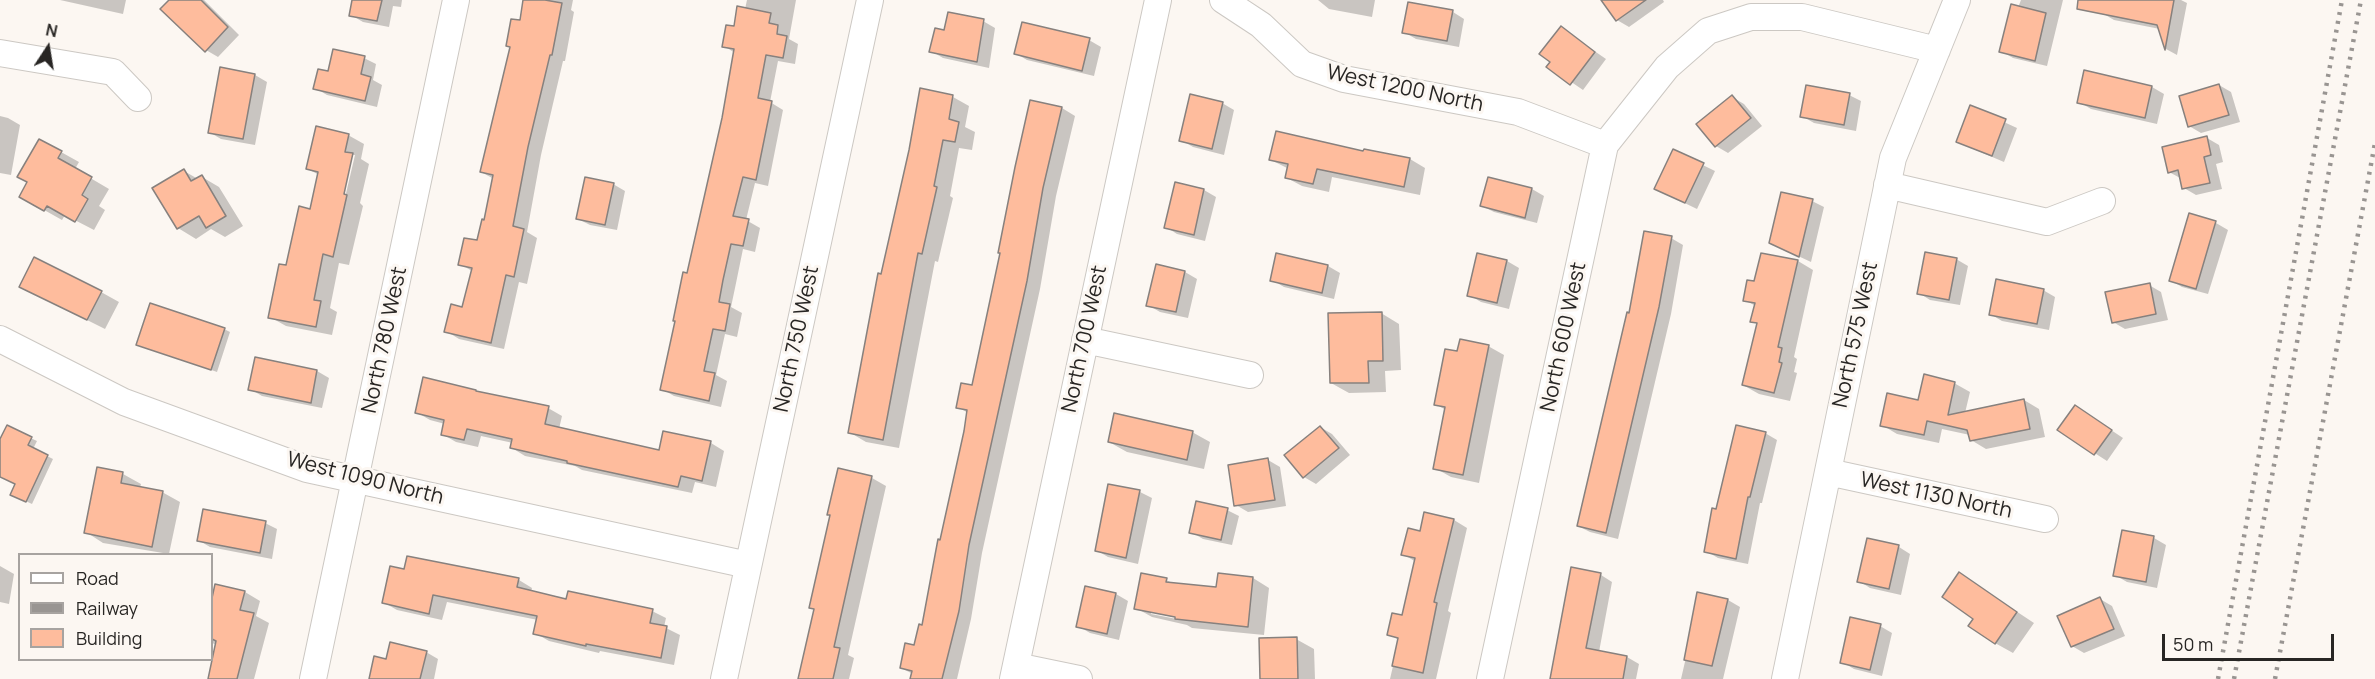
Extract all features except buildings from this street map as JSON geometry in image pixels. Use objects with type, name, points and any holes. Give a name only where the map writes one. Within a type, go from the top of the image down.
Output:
[{"type":"street","name":"North 780 West","points":[[313,679],[456,0]]},
{"type":"street","name":"North 750 West","points":[[724,679],[870,0]]},
{"type":"street","name":"North 700 West","points":[[1014,672],[1158,0]]},
{"type":"street","name":"West 1200 North","points":[[1223,0],[1261,25],[1302,64],[1344,80],[1518,112],[1605,145]]},
{"type":"street","name":"North 575 West","points":[[1785,679],[1893,158],[1957,0]]},
{"type":"street","name":"North 600 West","points":[[1490,679],[1605,145],[1666,67],[1708,32],[1751,17],[1802,16],[1936,50]]},
{"type":"street","points":[[0,53],[113,72],[138,98]]},
{"type":"street","points":[[1887,185],[2047,222],[2102,201]]},
{"type":"street","name":"West 1090 North","points":[[0,339],[124,402],[307,469],[748,566]]},
{"type":"street","points":[[1085,340],[1250,375]]},
{"type":"street","name":"West 1130 North","points":[[1828,472],[2045,519]]},
{"type":"street","points":[[1014,672],[1079,679]]},
{"type":"railway","points":[[2218,679],[2342,0]]},
{"type":"railway","points":[[2234,679],[2361,0]]},
{"type":"railway","points":[[2275,679],[2375,143]]}]
